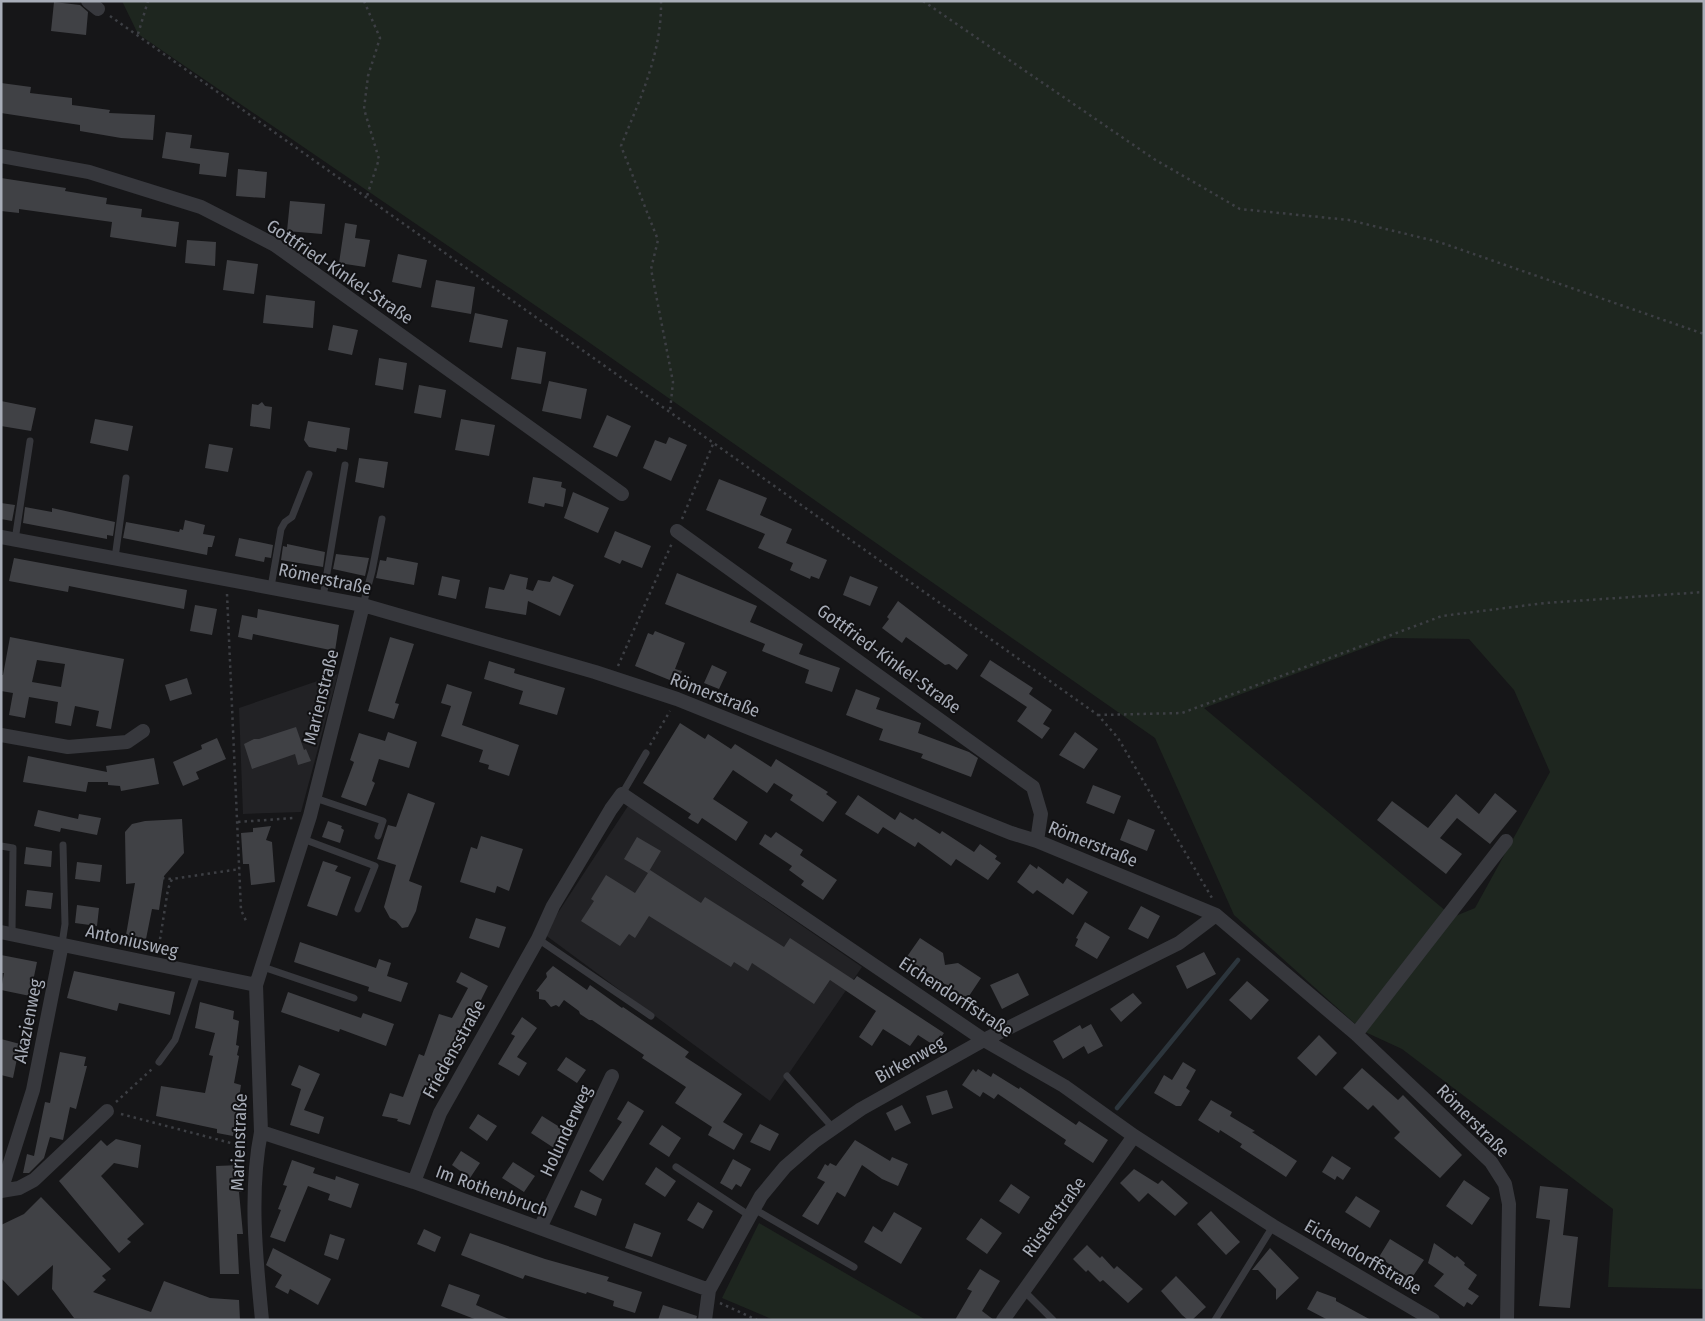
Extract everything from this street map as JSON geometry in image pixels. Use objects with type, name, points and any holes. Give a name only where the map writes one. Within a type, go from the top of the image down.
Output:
[{"type":"street","name":"Gottfried-Kinkel-Straße","points":[[1,156],[89,172],[201,207],[275,246],[622,494]]},
{"type":"street","name":"Gottfried-Kinkel-Straße","points":[[677,532],[1033,787],[1041,814],[1037,841]]},
{"type":"street","name":"Römerstraße","points":[[1,537],[363,605],[595,672],[677,699],[1011,833],[1037,841],[1216,915],[1356,1034],[1491,1162],[1505,1184],[1509,1204],[1507,1320]]},
{"type":"street","name":"Marienstraße","points":[[262,1320],[255,1227],[258,1150],[261,1132],[256,985],[260,966],[310,816],[363,605]]},
{"type":"street","points":[[1,735],[68,747],[126,742],[143,731]]},
{"type":"street","name":"Friedensstraße","points":[[414,1182],[440,1113],[538,939],[552,906],[622,794]]},
{"type":"street","name":"Eichendorffstraße","points":[[622,794],[984,1040],[1064,1086],[1134,1136],[1273,1226],[1433,1320]]},
{"type":"street","points":[[1356,1034],[1506,841]]},
{"type":"street","name":"Birkenweg","points":[[705,1320],[708,1294],[761,1196],[785,1167],[833,1128],[861,1109],[984,1040],[1179,943],[1216,915]]},
{"type":"street","name":"Antoniusweg","points":[[7,933],[256,985]]},
{"type":"street","name":"Akazienweg","points":[[62,944],[33,1090],[1,1191],[19,1188],[34,1180],[107,1111]]},
{"type":"street","name":"Holunderweg","points":[[540,1228],[612,1076]]},
{"type":"street","name":"Im Rothenbruch","points":[[261,1132],[414,1182],[540,1228],[708,1294]]},
{"type":"street","name":"Rüsterstraße","points":[[1003,1320],[1134,1136]]},
{"type":"lane","points":[[16,540],[30,441]]},
{"type":"lane","points":[[323,597],[345,465]]},
{"type":"lane","points":[[271,587],[281,529],[285,522],[292,518],[309,474]]},
{"type":"lane","points":[[115,558],[126,478]]},
{"type":"lane","points":[[363,605],[372,571],[382,518]]},
{"type":"lane","points":[[622,794],[646,753]]},
{"type":"lane","points":[[315,798],[383,821],[378,836]]},
{"type":"lane","points":[[302,840],[375,866],[358,909]]},
{"type":"lane","points":[[62,944],[65,924],[63,845]]},
{"type":"lane","points":[[1,846],[13,848],[7,933]]},
{"type":"lane","points":[[538,939],[651,1016]]},
{"type":"lane","points":[[260,966],[354,998]]},
{"type":"lane","points":[[159,1062],[176,1040],[197,974]]},
{"type":"lane","points":[[787,1076],[833,1128]]},
{"type":"lane","points":[[676,1167],[752,1212],[854,1267]]},
{"type":"lane","points":[[1215,1320],[1273,1226]]},
{"type":"lane","points":[[1024,1291],[1053,1320]]},
{"type":"path","points":[[138,34],[148,1]]},
{"type":"path","points":[[364,1],[380,38],[368,76],[364,109],[379,159],[367,196]]},
{"type":"path","points":[[662,1],[662,19],[652,67],[621,146],[658,240],[651,268],[673,382],[670,412]]},
{"type":"path","points":[[924,1],[1154,159],[1240,209],[1349,220],[1438,242],[1704,334]]},
{"type":"path","points":[[93,5],[138,34],[713,444],[1098,715],[1118,738],[1212,895],[1216,915]]},
{"type":"path","points":[[677,532],[713,444]]},
{"type":"path","points":[[617,668],[667,555]]},
{"type":"path","points":[[226,578],[241,910],[247,923]]},
{"type":"path","points":[[1098,715],[1182,713],[1442,616],[1545,602],[1704,592]]},
{"type":"path","points":[[646,753],[667,716]]},
{"type":"path","points":[[238,822],[310,816]]},
{"type":"path","points":[[162,878],[172,879],[240,869]]},
{"type":"path","points":[[156,965],[168,889],[172,879]]},
{"type":"path","points":[[107,1111],[159,1062]]},
{"type":"path","points":[[107,1111],[258,1150]]},
{"type":"path","points":[[708,1294],[757,1320]]},
{"type":"shaded area","points":[[122,1],[1704,1],[1704,1289],[1608,1287],[1613,1209],[1402,1049],[1363,1031],[1234,915],[1155,738],[577,334],[138,34]],"holes":[[[1391,638],[1469,639],[1514,690],[1550,772],[1475,908],[1453,917],[1204,708]]]},
{"type":"shaded area","points":[[338,674],[301,812],[243,814],[239,708]]},
{"type":"shaded area","points":[[628,806],[862,967],[770,1101],[544,934]]},
{"type":"shaded area","points":[[759,1223],[926,1320],[774,1320],[722,1298]]},
{"type":"building","points":[[54,2],[80,5],[88,12],[86,35],[51,31]]},
{"type":"building","points":[[1,83],[31,87],[30,93],[72,98],[72,105],[110,110],[109,113],[155,115],[153,140],[121,138],[80,131],[80,125],[1,113]]},
{"type":"building","points":[[166,132],[192,135],[190,148],[229,153],[226,177],[199,174],[200,164],[162,158]]},
{"type":"building","points":[[238,169],[267,172],[265,198],[236,196]]},
{"type":"building","points":[[1,178],[66,188],[65,191],[107,198],[106,204],[142,209],[141,217],[179,222],[176,247],[110,237],[112,222],[19,209],[19,213],[1,211]]},
{"type":"building","points":[[290,201],[325,204],[322,234],[287,231]]},
{"type":"building","points":[[345,223],[357,225],[355,238],[370,240],[365,267],[339,263]]},
{"type":"building","points":[[187,240],[216,242],[215,266],[185,263]]},
{"type":"building","points":[[398,254],[427,260],[421,288],[392,282]]},
{"type":"building","points":[[227,260],[258,264],[254,294],[223,290]]},
{"type":"building","points":[[436,280],[475,287],[471,314],[431,307]]},
{"type":"building","points":[[266,295],[315,301],[313,328],[263,323]]},
{"type":"building","points":[[475,313],[508,320],[502,348],[469,342]]},
{"type":"building","points":[[333,325],[358,330],[352,355],[328,350]]},
{"type":"building","points":[[517,347],[546,352],[541,384],[511,379]]},
{"type":"building","points":[[379,358],[407,363],[403,390],[375,385]]},
{"type":"building","points":[[549,381],[587,389],[581,419],[542,411]]},
{"type":"building","points":[[419,385],[446,390],[441,418],[414,413]]},
{"type":"building","points":[[1,401],[36,408],[31,431],[1,426]]},
{"type":"building","points":[[262,402],[265,406],[272,407],[270,429],[250,426],[252,404],[258,405]]},
{"type":"building","points":[[607,415],[631,426],[617,457],[593,447]]},
{"type":"building","points":[[95,419],[133,426],[128,451],[90,443]]},
{"type":"building","points":[[461,419],[495,425],[489,456],[455,450]]},
{"type":"building","points":[[308,421],[350,428],[347,450],[337,448],[336,452],[309,447],[304,440]]},
{"type":"building","points":[[669,437],[687,445],[671,481],[643,468],[655,440],[666,444]]},
{"type":"building","points":[[209,444],[233,448],[228,472],[205,468]]},
{"type":"building","points":[[359,458],[388,462],[384,488],[355,482]]},
{"type":"building","points":[[533,477],[562,482],[561,487],[566,489],[563,507],[545,503],[544,507],[528,503]]},
{"type":"building","points":[[719,479],[767,498],[760,515],[792,529],[786,543],[827,560],[819,579],[811,576],[810,579],[790,570],[793,563],[758,548],[765,534],[706,510]]},
{"type":"building","points":[[573,492],[609,508],[598,533],[564,518]]},
{"type":"building","points":[[1,503],[15,505],[12,521],[1,519]]},
{"type":"building","points":[[25,507],[52,512],[52,508],[115,522],[113,536],[107,535],[107,539],[23,523]]},
{"type":"building","points":[[185,520],[205,525],[203,534],[215,536],[212,547],[208,547],[207,555],[123,538],[126,522],[179,532],[180,529],[183,530]]},
{"type":"building","points":[[615,531],[651,546],[642,568],[622,560],[620,564],[604,557]]},
{"type":"building","points":[[239,538],[273,545],[271,558],[265,557],[264,562],[235,556]]},
{"type":"building","points":[[287,544],[325,552],[323,567],[281,560],[283,546],[287,547]]},
{"type":"building","points":[[336,554],[369,558],[365,576],[333,569]]},
{"type":"building","points":[[387,557],[418,563],[414,585],[376,578],[380,560],[386,561]]},
{"type":"building","points":[[14,558],[187,590],[184,609],[69,586],[68,592],[9,581]]},
{"type":"building","points":[[677,573],[757,606],[750,622],[803,644],[799,654],[840,668],[832,692],[805,683],[809,670],[762,651],[765,644],[665,604]]},
{"type":"building","points":[[510,574],[528,578],[526,589],[533,591],[538,580],[550,582],[553,576],[574,585],[560,616],[528,601],[526,615],[485,608],[489,587],[504,590]]},
{"type":"building","points":[[442,576],[460,580],[456,599],[438,595]]},
{"type":"building","points":[[850,576],[878,587],[870,606],[843,595]]},
{"type":"building","points":[[898,601],[968,655],[957,670],[949,664],[945,665],[906,637],[902,643],[882,628]]},
{"type":"building","points":[[195,605],[217,609],[212,635],[190,631]]},
{"type":"building","points":[[258,609],[339,625],[335,651],[253,634],[252,640],[238,637],[242,615],[257,618]]},
{"type":"building","points":[[655,631],[685,643],[675,669],[682,671],[677,683],[635,666],[648,633],[653,635]]},
{"type":"building","points":[[10,637],[124,659],[111,729],[96,726],[99,711],[75,706],[71,726],[55,723],[58,702],[29,697],[25,718],[9,715],[13,693],[1,691],[1,675],[3,675]],"holes":[[[37,660],[65,664],[61,687],[32,682]]]},
{"type":"building","points":[[390,637],[414,644],[395,703],[399,704],[394,719],[368,711]]},
{"type":"building","points":[[990,660],[1033,688],[1029,694],[1052,710],[1043,724],[1050,728],[1042,739],[1017,721],[1027,707],[980,676]]},
{"type":"building","points":[[489,661],[515,669],[514,673],[565,688],[557,715],[519,704],[523,691],[484,679]]},
{"type":"building","points":[[712,665],[727,672],[719,689],[704,683]]},
{"type":"building","points":[[187,678],[192,694],[170,701],[165,685]]},
{"type":"building","points":[[447,684],[472,692],[462,725],[519,745],[509,776],[488,769],[489,765],[479,762],[483,750],[441,736],[451,706],[441,703]]},
{"type":"building","points":[[856,689],[880,698],[876,709],[921,723],[918,733],[969,752],[978,758],[971,777],[921,758],[923,754],[879,740],[883,729],[846,715]]},
{"type":"building","points":[[680,723],[705,739],[708,734],[731,749],[735,744],[771,767],[776,759],[828,792],[826,794],[837,802],[823,822],[790,800],[793,795],[774,783],[767,793],[733,770],[713,799],[748,822],[736,841],[702,818],[698,824],[688,818],[691,814],[643,783]]},
{"type":"building","points":[[296,727],[304,750],[306,749],[311,761],[298,765],[295,754],[252,769],[244,744],[254,739]]},
{"type":"building","points":[[388,732],[417,742],[409,768],[379,759],[372,781],[375,783],[366,806],[341,797],[354,762],[350,760],[359,733],[385,741]]},
{"type":"building","points":[[1075,732],[1098,749],[1084,769],[1059,755]]},
{"type":"building","points":[[217,738],[226,759],[196,772],[199,779],[183,786],[173,762],[202,749],[201,745]]},
{"type":"building","points":[[28,756],[107,772],[106,766],[154,758],[159,784],[121,791],[120,786],[108,785],[108,782],[88,782],[86,792],[23,782]]},
{"type":"building","points":[[1093,785],[1121,796],[1114,814],[1086,803]]},
{"type":"building","points":[[408,793],[435,803],[409,881],[422,886],[416,911],[408,927],[402,928],[396,921],[390,918],[384,907],[396,865],[377,859],[388,825],[396,827]]},
{"type":"building","points":[[1495,793],[1517,811],[1490,844],[1457,818],[1440,838],[1462,854],[1446,874],[1377,820],[1392,801],[1428,828],[1456,794],[1479,814]]},
{"type":"building","points":[[858,795],[895,820],[900,812],[913,820],[915,818],[940,834],[942,831],[974,852],[980,844],[997,856],[995,859],[1001,863],[988,880],[956,859],[951,866],[918,842],[915,847],[883,827],[878,834],[845,814]]},
{"type":"building","points":[[38,810],[78,819],[79,814],[101,818],[97,835],[61,828],[60,832],[34,826]]},
{"type":"building","points":[[182,819],[184,853],[164,876],[159,910],[152,909],[146,939],[126,935],[135,883],[126,884],[125,832],[132,824],[145,821]]},
{"type":"building","points":[[1128,819],[1155,830],[1147,851],[1120,840]]},
{"type":"building","points":[[328,821],[342,826],[341,828],[344,830],[340,843],[322,837]]},
{"type":"building","points":[[271,826],[266,840],[272,842],[275,882],[251,885],[249,864],[243,864],[241,833],[253,832],[253,828]]},
{"type":"building","points":[[776,832],[803,850],[800,855],[837,880],[823,900],[801,885],[804,881],[789,870],[792,866],[759,844],[765,834],[771,838]]},
{"type":"building","points":[[481,836],[523,849],[509,891],[497,886],[495,893],[460,882],[471,847],[477,849]]},
{"type":"building","points":[[637,837],[661,851],[648,873],[624,859]]},
{"type":"building","points":[[26,847],[52,851],[51,867],[24,864]]},
{"type":"building","points":[[323,861],[338,866],[335,871],[351,877],[337,916],[307,906]]},
{"type":"building","points":[[77,862],[102,865],[100,882],[75,879]]},
{"type":"building","points":[[1030,864],[1037,869],[1038,866],[1063,884],[1067,878],[1088,892],[1073,915],[1037,890],[1033,894],[1017,882]]},
{"type":"building","points":[[650,870],[701,903],[705,897],[784,947],[790,938],[854,980],[857,976],[944,1033],[935,1046],[918,1035],[910,1046],[883,1029],[872,1046],[859,1037],[876,1011],[830,980],[814,1004],[752,963],[748,971],[734,962],[731,967],[649,916],[635,938],[629,934],[620,946],[581,921],[594,901],[591,899],[606,875],[635,893]]},
{"type":"building","points":[[27,890],[53,893],[51,909],[25,906]]},
{"type":"building","points":[[77,905],[99,908],[97,926],[75,923]]},
{"type":"building","points":[[1141,906],[1160,916],[1148,939],[1128,929]]},
{"type":"building","points":[[476,918],[506,927],[499,948],[469,938]]},
{"type":"building","points":[[1085,922],[1110,937],[1097,959],[1075,946],[1078,939],[1076,938]]},
{"type":"building","points":[[920,938],[943,953],[945,965],[958,963],[981,978],[967,999],[906,958]]},
{"type":"building","points":[[300,942],[376,968],[379,959],[391,963],[387,976],[408,983],[401,1002],[368,991],[369,987],[294,962]]},
{"type":"building","points":[[1204,952],[1216,974],[1187,989],[1176,966]]},
{"type":"building","points":[[1,955],[37,962],[30,996],[1,990],[4,973],[1,973]]},
{"type":"building","points":[[553,966],[587,990],[590,985],[623,1007],[689,1052],[685,1057],[742,1094],[723,1122],[743,1134],[734,1150],[708,1135],[712,1127],[675,1103],[686,1087],[642,1058],[644,1055],[580,1014],[579,1011],[564,1000],[559,1007],[556,1005],[551,1007],[545,1000],[539,999],[539,992],[536,991],[547,977],[546,973]]},
{"type":"building","points":[[74,971],[175,992],[170,1015],[119,1003],[117,1011],[67,998]]},
{"type":"building","points":[[461,972],[488,986],[476,1010],[469,1006],[454,1050],[448,1048],[432,1091],[423,1088],[410,1125],[397,1121],[398,1119],[382,1116],[390,1093],[403,1097],[419,1054],[424,1056],[439,1014],[452,1018],[468,988],[456,982]]},
{"type":"building","points":[[1018,973],[1029,995],[1002,1009],[990,985]]},
{"type":"building","points":[[1247,981],[1269,1000],[1251,1020],[1229,1000]]},
{"type":"building","points":[[288,992],[361,1018],[363,1013],[394,1024],[386,1046],[340,1029],[339,1032],[281,1012]]},
{"type":"building","points":[[1133,993],[1142,1003],[1121,1022],[1110,1009]]},
{"type":"building","points":[[200,1002],[234,1011],[233,1019],[239,1021],[236,1045],[239,1046],[237,1055],[239,1056],[234,1083],[241,1085],[233,1136],[217,1133],[217,1129],[156,1116],[161,1086],[205,1093],[213,1056],[209,1055],[215,1033],[195,1028]]},
{"type":"building","points":[[522,1017],[537,1028],[517,1057],[527,1063],[519,1076],[498,1064],[515,1036],[511,1034]]},
{"type":"building","points":[[1091,1024],[1103,1046],[1088,1054],[1084,1046],[1063,1059],[1053,1041],[1080,1025],[1082,1029]]},
{"type":"building","points":[[1319,1035],[1337,1053],[1316,1076],[1297,1058]]},
{"type":"building","points":[[1,1039],[20,1044],[13,1078],[1,1075]]},
{"type":"building","points":[[60,1052],[86,1057],[84,1066],[87,1066],[76,1109],[70,1107],[63,1140],[50,1137],[44,1158],[29,1173],[23,1173],[27,1154],[34,1156],[45,1102],[50,1103]]},
{"type":"building","points":[[566,1057],[586,1070],[577,1083],[557,1070]]},
{"type":"building","points":[[1183,1062],[1196,1070],[1186,1088],[1190,1091],[1181,1106],[1176,1106],[1154,1093],[1164,1075],[1172,1080]]},
{"type":"building","points":[[299,1065],[320,1074],[304,1110],[324,1117],[319,1134],[290,1125],[301,1089],[291,1085]]},
{"type":"building","points":[[1362,1068],[1398,1100],[1403,1095],[1462,1155],[1440,1178],[1394,1138],[1400,1132],[1373,1105],[1368,1110],[1343,1088]]},
{"type":"building","points":[[973,1069],[976,1072],[978,1069],[991,1077],[993,1073],[1019,1089],[1020,1087],[1076,1125],[1079,1121],[1108,1140],[1093,1163],[1064,1144],[1066,1140],[998,1094],[994,1099],[983,1092],[980,1097],[962,1085]]},
{"type":"building","points":[[947,1090],[953,1108],[932,1115],[926,1096]]},
{"type":"building","points":[[1211,1100],[1232,1112],[1230,1116],[1255,1131],[1252,1132],[1297,1161],[1286,1177],[1240,1147],[1242,1144],[1220,1130],[1219,1133],[1198,1120]]},
{"type":"building","points":[[628,1101],[644,1111],[603,1181],[589,1171],[622,1122],[617,1119]]},
{"type":"building","points":[[902,1105],[911,1123],[895,1131],[886,1113]]},
{"type":"building","points":[[478,1114],[497,1126],[487,1141],[469,1128]]},
{"type":"building","points":[[542,1116],[566,1131],[554,1148],[531,1133]]},
{"type":"building","points":[[760,1124],[779,1134],[770,1151],[750,1142]]},
{"type":"building","points":[[662,1125],[681,1138],[669,1157],[649,1144]]},
{"type":"building","points":[[116,1139],[141,1145],[138,1168],[114,1163],[101,1176],[144,1224],[127,1239],[131,1242],[119,1253],[59,1181],[101,1140],[107,1146]]},
{"type":"building","points":[[855,1140],[890,1161],[892,1157],[908,1164],[898,1186],[882,1179],[862,1165],[845,1197],[837,1192],[818,1225],[802,1216],[825,1182],[817,1178],[825,1164],[828,1166],[830,1163],[836,1166]]},
{"type":"building","points":[[461,1151],[480,1163],[470,1178],[452,1165]]},
{"type":"building","points":[[1332,1156],[1351,1168],[1343,1180],[1337,1176],[1335,1180],[1322,1172]]},
{"type":"building","points":[[733,1159],[751,1169],[741,1187],[736,1184],[732,1190],[720,1183]]},
{"type":"building","points":[[292,1160],[315,1168],[313,1173],[335,1180],[336,1176],[359,1184],[351,1208],[328,1200],[330,1194],[308,1186],[285,1242],[270,1237],[281,1210],[278,1209],[287,1186],[283,1185]]},
{"type":"building","points":[[513,1162],[535,1176],[524,1192],[502,1178]]},
{"type":"building","points":[[241,1165],[243,1192],[239,1192],[243,1234],[237,1234],[239,1274],[220,1274],[216,1166]]},
{"type":"building","points":[[656,1167],[676,1181],[665,1197],[645,1184]]},
{"type":"building","points":[[1134,1169],[1158,1184],[1162,1180],[1188,1203],[1175,1216],[1148,1193],[1139,1202],[1120,1183]]},
{"type":"building","points":[[1464,1180],[1490,1198],[1472,1225],[1446,1206]]},
{"type":"building","points":[[1011,1184],[1030,1197],[1019,1214],[999,1201]]},
{"type":"building","points":[[1540,1186],[1568,1189],[1563,1235],[1578,1237],[1570,1308],[1539,1306],[1550,1220],[1536,1218]]},
{"type":"building","points":[[581,1190],[602,1199],[596,1216],[574,1207]]},
{"type":"building","points":[[1356,1196],[1380,1211],[1370,1228],[1345,1212]]},
{"type":"building","points":[[41,1197],[111,1269],[102,1276],[106,1280],[93,1292],[151,1312],[164,1281],[210,1298],[239,1300],[240,1320],[74,1318],[52,1289],[53,1265],[18,1296],[1,1278],[1,1225],[24,1214]]},
{"type":"building","points":[[698,1202],[713,1211],[703,1229],[687,1220]]},
{"type":"building","points":[[1211,1211],[1240,1242],[1226,1255],[1197,1224]]},
{"type":"building","points":[[894,1212],[922,1228],[901,1264],[864,1242],[873,1226],[882,1232]]},
{"type":"building","points":[[981,1218],[1002,1233],[987,1254],[966,1239]]},
{"type":"building","points":[[634,1223],[661,1233],[652,1257],[625,1248]]},
{"type":"building","points":[[424,1229],[441,1237],[435,1252],[417,1244]]},
{"type":"building","points":[[470,1233],[545,1259],[609,1277],[607,1281],[642,1292],[635,1313],[613,1306],[614,1301],[587,1292],[586,1294],[525,1275],[523,1279],[461,1255]]},
{"type":"building","points":[[330,1234],[345,1239],[338,1260],[324,1255]]},
{"type":"building","points":[[1390,1239],[1424,1260],[1411,1279],[1379,1257]]},
{"type":"building","points":[[1434,1243],[1455,1258],[1457,1256],[1465,1263],[1464,1265],[1477,1275],[1468,1289],[1479,1296],[1472,1305],[1467,1302],[1464,1307],[1434,1286],[1444,1274],[1428,1263]]},
{"type":"building","points":[[1087,1245],[1100,1258],[1102,1256],[1114,1269],[1117,1266],[1143,1289],[1128,1303],[1103,1280],[1100,1282],[1088,1270],[1086,1272],[1073,1259]]},
{"type":"building","points":[[273,1248],[331,1279],[318,1305],[290,1289],[288,1294],[275,1287],[282,1275],[266,1265]]},
{"type":"building","points":[[1270,1248],[1299,1278],[1276,1300],[1276,1289],[1258,1270],[1252,1270]]},
{"type":"building","points":[[980,1269],[1000,1281],[982,1311],[994,1320],[955,1320],[972,1291],[967,1289]]},
{"type":"building","points":[[1176,1276],[1206,1307],[1192,1320],[1188,1320],[1182,1315],[1161,1291]]},
{"type":"building","points":[[449,1284],[480,1295],[476,1305],[511,1320],[477,1320],[441,1306]]},
{"type":"building","points":[[1317,1291],[1336,1298],[1336,1301],[1371,1320],[1328,1320],[1307,1309]]},
{"type":"building","points":[[663,1305],[697,1316],[696,1320],[658,1320]]},
{"type":"waterway","points":[[1117,1108],[1238,960]]}]
